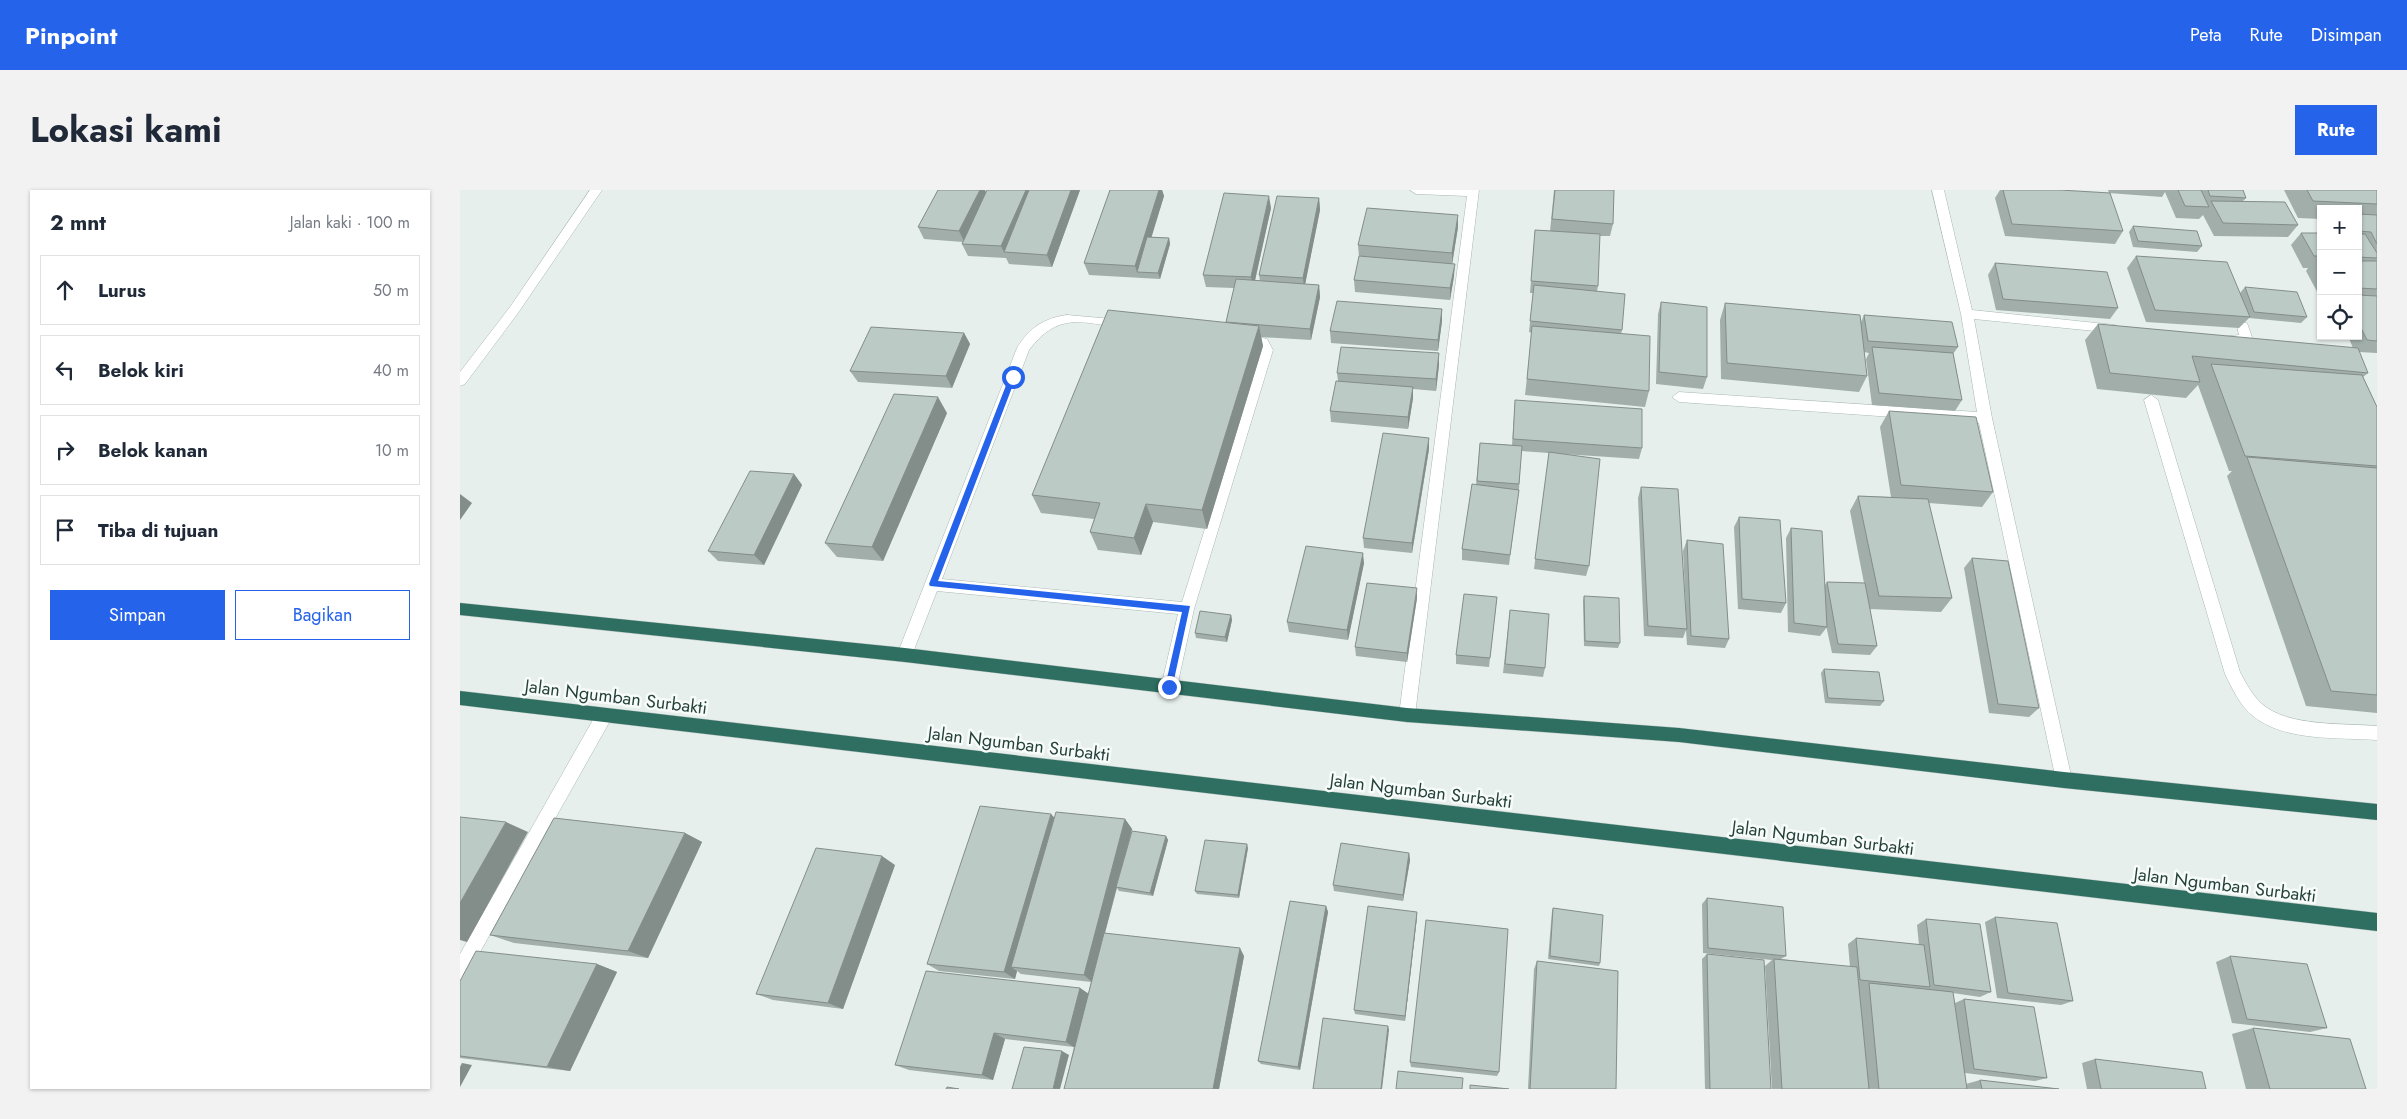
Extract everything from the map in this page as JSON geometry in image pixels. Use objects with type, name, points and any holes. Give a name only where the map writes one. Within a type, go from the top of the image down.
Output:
[{"type":"highway","points":[[460,609],[905,655],[1407,715],[1679,735],[2064,780],[2377,812]]},
{"type":"highway","name":"Jalan Ngumban Surbakti","points":[[460,698],[2377,922]]},
{"type":"street","points":[[460,381],[514,310],[596,190]]},
{"type":"street","points":[[1407,715],[1473,191],[1416,190]]},
{"type":"street","points":[[1938,190],[1967,314],[1985,418],[2064,780]]},
{"type":"street","points":[[1967,314],[2125,330]]},
{"type":"street","points":[[905,655],[1023,348],[1039,329],[1051,322],[1066,320],[1136,325]]},
{"type":"street","points":[[2214,339],[2241,340],[2246,337],[2243,326]]},
{"type":"street","points":[[1169,687],[1187,609],[1267,350],[1266,345],[1258,340],[1229,336]]},
{"type":"street","points":[[1680,398],[1985,418]]},
{"type":"street","points":[[2151,400],[2233,674],[2247,698],[2263,714],[2286,723],[2322,729],[2377,733]]},
{"type":"street","points":[[933,584],[1187,609]]},
{"type":"street","points":[[460,971],[604,716]]},
{"type":"building","points":[[938,190],[980,190],[959,231],[918,227]]},
{"type":"building","points":[[987,190],[1026,190],[1001,246],[962,244]]},
{"type":"building","points":[[1029,190],[1071,190],[1047,255],[1004,252]]},
{"type":"building","points":[[1110,190],[1159,190],[1135,266],[1084,263]]},
{"type":"building","points":[[1555,190],[1614,190],[1613,224],[1552,219]]},
{"type":"building","points":[[2003,190],[2060,190],[2110,193],[2123,231],[2012,224]]},
{"type":"building","points":[[2178,190],[2201,190],[2209,207],[2185,206]]},
{"type":"building","points":[[2208,190],[2243,190],[2246,198],[2210,196]]},
{"type":"building","points":[[2307,190],[2377,190],[2377,204],[2313,201]]},
{"type":"building","points":[[1224,193],[1269,196],[1251,277],[1203,275]]},
{"type":"building","points":[[1277,196],[1319,198],[1303,278],[1259,275]]},
{"type":"building","points":[[2211,201],[2285,202],[2298,225],[2223,223]]},
{"type":"building","points":[[1367,208],[1458,215],[1452,253],[1358,245]]},
{"type":"building","points":[[2362,214],[2377,215],[2377,244],[2371,232],[2362,231]]},
{"type":"building","points":[[2133,226],[2197,231],[2202,246],[2138,241]]},
{"type":"building","points":[[1535,230],[1600,234],[1598,286],[1531,281]]},
{"type":"building","points":[[2301,233],[2317,233],[2317,256],[2314,256]]},
{"type":"building","points":[[2362,234],[2365,234],[2377,253],[2377,258],[2362,257]]},
{"type":"building","points":[[1147,237],[1169,238],[1158,273],[1137,272]]},
{"type":"building","points":[[1359,256],[1455,264],[1450,288],[1354,280]]},
{"type":"building","points":[[2136,256],[2227,262],[2250,317],[2155,310]]},
{"type":"building","points":[[2362,261],[2377,261],[2377,289],[2362,288]]},
{"type":"building","points":[[1995,263],[2107,272],[2118,308],[2003,299]]},
{"type":"building","points":[[1236,279],[1319,285],[1310,329],[1226,322]]},
{"type":"building","points":[[1534,285],[1625,294],[1622,330],[1530,321]]},
{"type":"building","points":[[2245,287],[2297,292],[2307,317],[2254,312]]},
{"type":"building","points":[[2362,295],[2377,296],[2377,341],[2367,340],[2362,330]]},
{"type":"building","points":[[1337,301],[1442,309],[1438,340],[1330,331]]},
{"type":"building","points":[[1661,302],[1707,307],[1707,377],[1659,372]]},
{"type":"building","points":[[1725,303],[1860,315],[1867,376],[1727,363]]},
{"type":"building","points":[[1108,310],[1259,326],[1202,510],[1146,504],[1134,538],[1090,532],[1100,503],[1032,495]]},
{"type":"building","points":[[1864,315],[1952,322],[1958,347],[1868,341]]},
{"type":"building","points":[[2098,324],[2358,348],[2368,373],[2192,356],[2200,382],[2110,373]]},
{"type":"building","points":[[1532,326],[1650,336],[1649,391],[1527,379]]},
{"type":"building","points":[[871,327],[964,333],[946,376],[850,371]]},
{"type":"building","points":[[1341,347],[1439,353],[1436,379],[1337,373]]},
{"type":"building","points":[[1872,347],[1953,353],[1962,400],[1879,393]]},
{"type":"building","points":[[2211,364],[2362,375],[2377,407],[2377,466],[2245,456]]},
{"type":"building","points":[[1336,381],[1413,387],[1408,417],[1330,411]]},
{"type":"building","points":[[894,394],[938,397],[872,547],[825,543]]},
{"type":"building","points":[[1515,400],[1642,409],[1642,448],[1513,439]]},
{"type":"building","points":[[1889,411],[1976,417],[1993,492],[1901,485]]},
{"type":"building","points":[[1383,433],[1429,438],[1412,543],[1363,538]]},
{"type":"building","points":[[1480,443],[1522,446],[1519,484],[1477,481]]},
{"type":"building","points":[[1549,452],[1600,459],[1589,566],[1535,559]]},
{"type":"building","points":[[2247,457],[2377,468],[2377,695],[2331,691]]},
{"type":"building","points":[[750,471],[794,474],[754,555],[708,551]]},
{"type":"building","points":[[1472,484],[1519,490],[1510,555],[1462,549]]},
{"type":"building","points":[[1641,487],[1678,489],[1687,629],[1648,626]]},
{"type":"building","points":[[1858,496],[1928,499],[1952,598],[1879,596]]},
{"type":"building","points":[[1739,517],[1780,520],[1786,603],[1742,599]]},
{"type":"building","points":[[1791,528],[1822,531],[1827,627],[1794,623]]},
{"type":"building","points":[[1687,540],[1723,544],[1729,639],[1691,636]]},
{"type":"building","points":[[1306,546],[1363,553],[1347,630],[1287,622]]},
{"type":"building","points":[[1972,558],[2008,561],[2039,708],[1998,704]]},
{"type":"building","points":[[1827,582],[1865,583],[1877,646],[1838,644]]},
{"type":"building","points":[[1367,583],[1417,588],[1407,653],[1355,647]]},
{"type":"building","points":[[1464,594],[1497,597],[1490,658],[1456,655]]},
{"type":"building","points":[[1584,596],[1619,598],[1620,643],[1585,641]]},
{"type":"building","points":[[1510,610],[1549,614],[1545,668],[1505,664]]},
{"type":"building","points":[[1200,611],[1231,615],[1225,637],[1195,633]]},
{"type":"building","points":[[1824,669],[1879,672],[1884,701],[1828,698]]},
{"type":"building","points":[[980,806],[1051,814],[1004,972],[927,964]]},
{"type":"building","points":[[1056,812],[1125,819],[1084,975],[1011,967]]},
{"type":"building","points":[[460,817],[506,822],[460,903]]},
{"type":"building","points":[[554,818],[685,833],[628,951],[490,935]]},
{"type":"building","points":[[1132,831],[1166,836],[1150,893],[1116,887]]},
{"type":"building","points":[[1205,840],[1247,844],[1238,895],[1195,891]]},
{"type":"building","points":[[1341,843],[1409,853],[1403,895],[1333,885]]},
{"type":"building","points":[[816,848],[882,856],[828,1003],[756,994]]},
{"type":"building","points":[[1707,898],[1783,907],[1786,956],[1708,948]]},
{"type":"building","points":[[1290,901],[1326,906],[1298,1067],[1258,1061]]},
{"type":"building","points":[[1368,906],[1417,912],[1405,1016],[1354,1010]]},
{"type":"building","points":[[1553,908],[1603,915],[1600,963],[1550,956]]},
{"type":"building","points":[[1995,917],[2057,923],[2073,1001],[2008,993]]},
{"type":"building","points":[[1926,919],[1980,924],[1991,992],[1934,985]]},
{"type":"building","points":[[1426,920],[1508,929],[1499,1072],[1410,1062]]},
{"type":"building","points":[[1104,933],[1240,948],[1213,1089],[1064,1089]]},
{"type":"building","points":[[1856,938],[1924,945],[1930,987],[1860,980]]},
{"type":"building","points":[[476,951],[597,964],[547,1067],[460,1056],[460,981]]},
{"type":"building","points":[[1707,954],[1764,960],[1771,1089],[1710,1089]]},
{"type":"building","points":[[2230,956],[2307,964],[2327,1028],[2247,1019]]},
{"type":"building","points":[[1774,959],[1857,967],[1869,1089],[1782,1089]]},
{"type":"building","points":[[1537,961],[1618,971],[1616,1089],[1530,1089]]},
{"type":"building","points":[[926,971],[1080,988],[1066,1042],[994,1033],[982,1075],[895,1065]]},
{"type":"building","points":[[1869,983],[1953,992],[1967,1089],[1879,1089]]},
{"type":"building","points":[[1964,999],[2034,1007],[2047,1078],[1974,1069]]},
{"type":"building","points":[[1323,1018],[1388,1026],[1381,1089],[1313,1089]]},
{"type":"building","points":[[2253,1028],[2350,1039],[2366,1089],[2270,1089]]},
{"type":"building","points":[[1024,1047],[1062,1051],[1053,1089],[1012,1089]]},
{"type":"building","points":[[2095,1059],[2202,1072],[2206,1089],[2101,1089]]},
{"type":"building","points":[[1398,1071],[1463,1078],[1462,1089],[1396,1089]]},
{"type":"building","points":[[1980,1080],[2059,1089],[1982,1089]]},
{"type":"building","points":[[1470,1085],[1509,1089],[1470,1089]]},
{"type":"route","points":[[1013,377],[933,584],[1187,609],[1169,687]]}]
